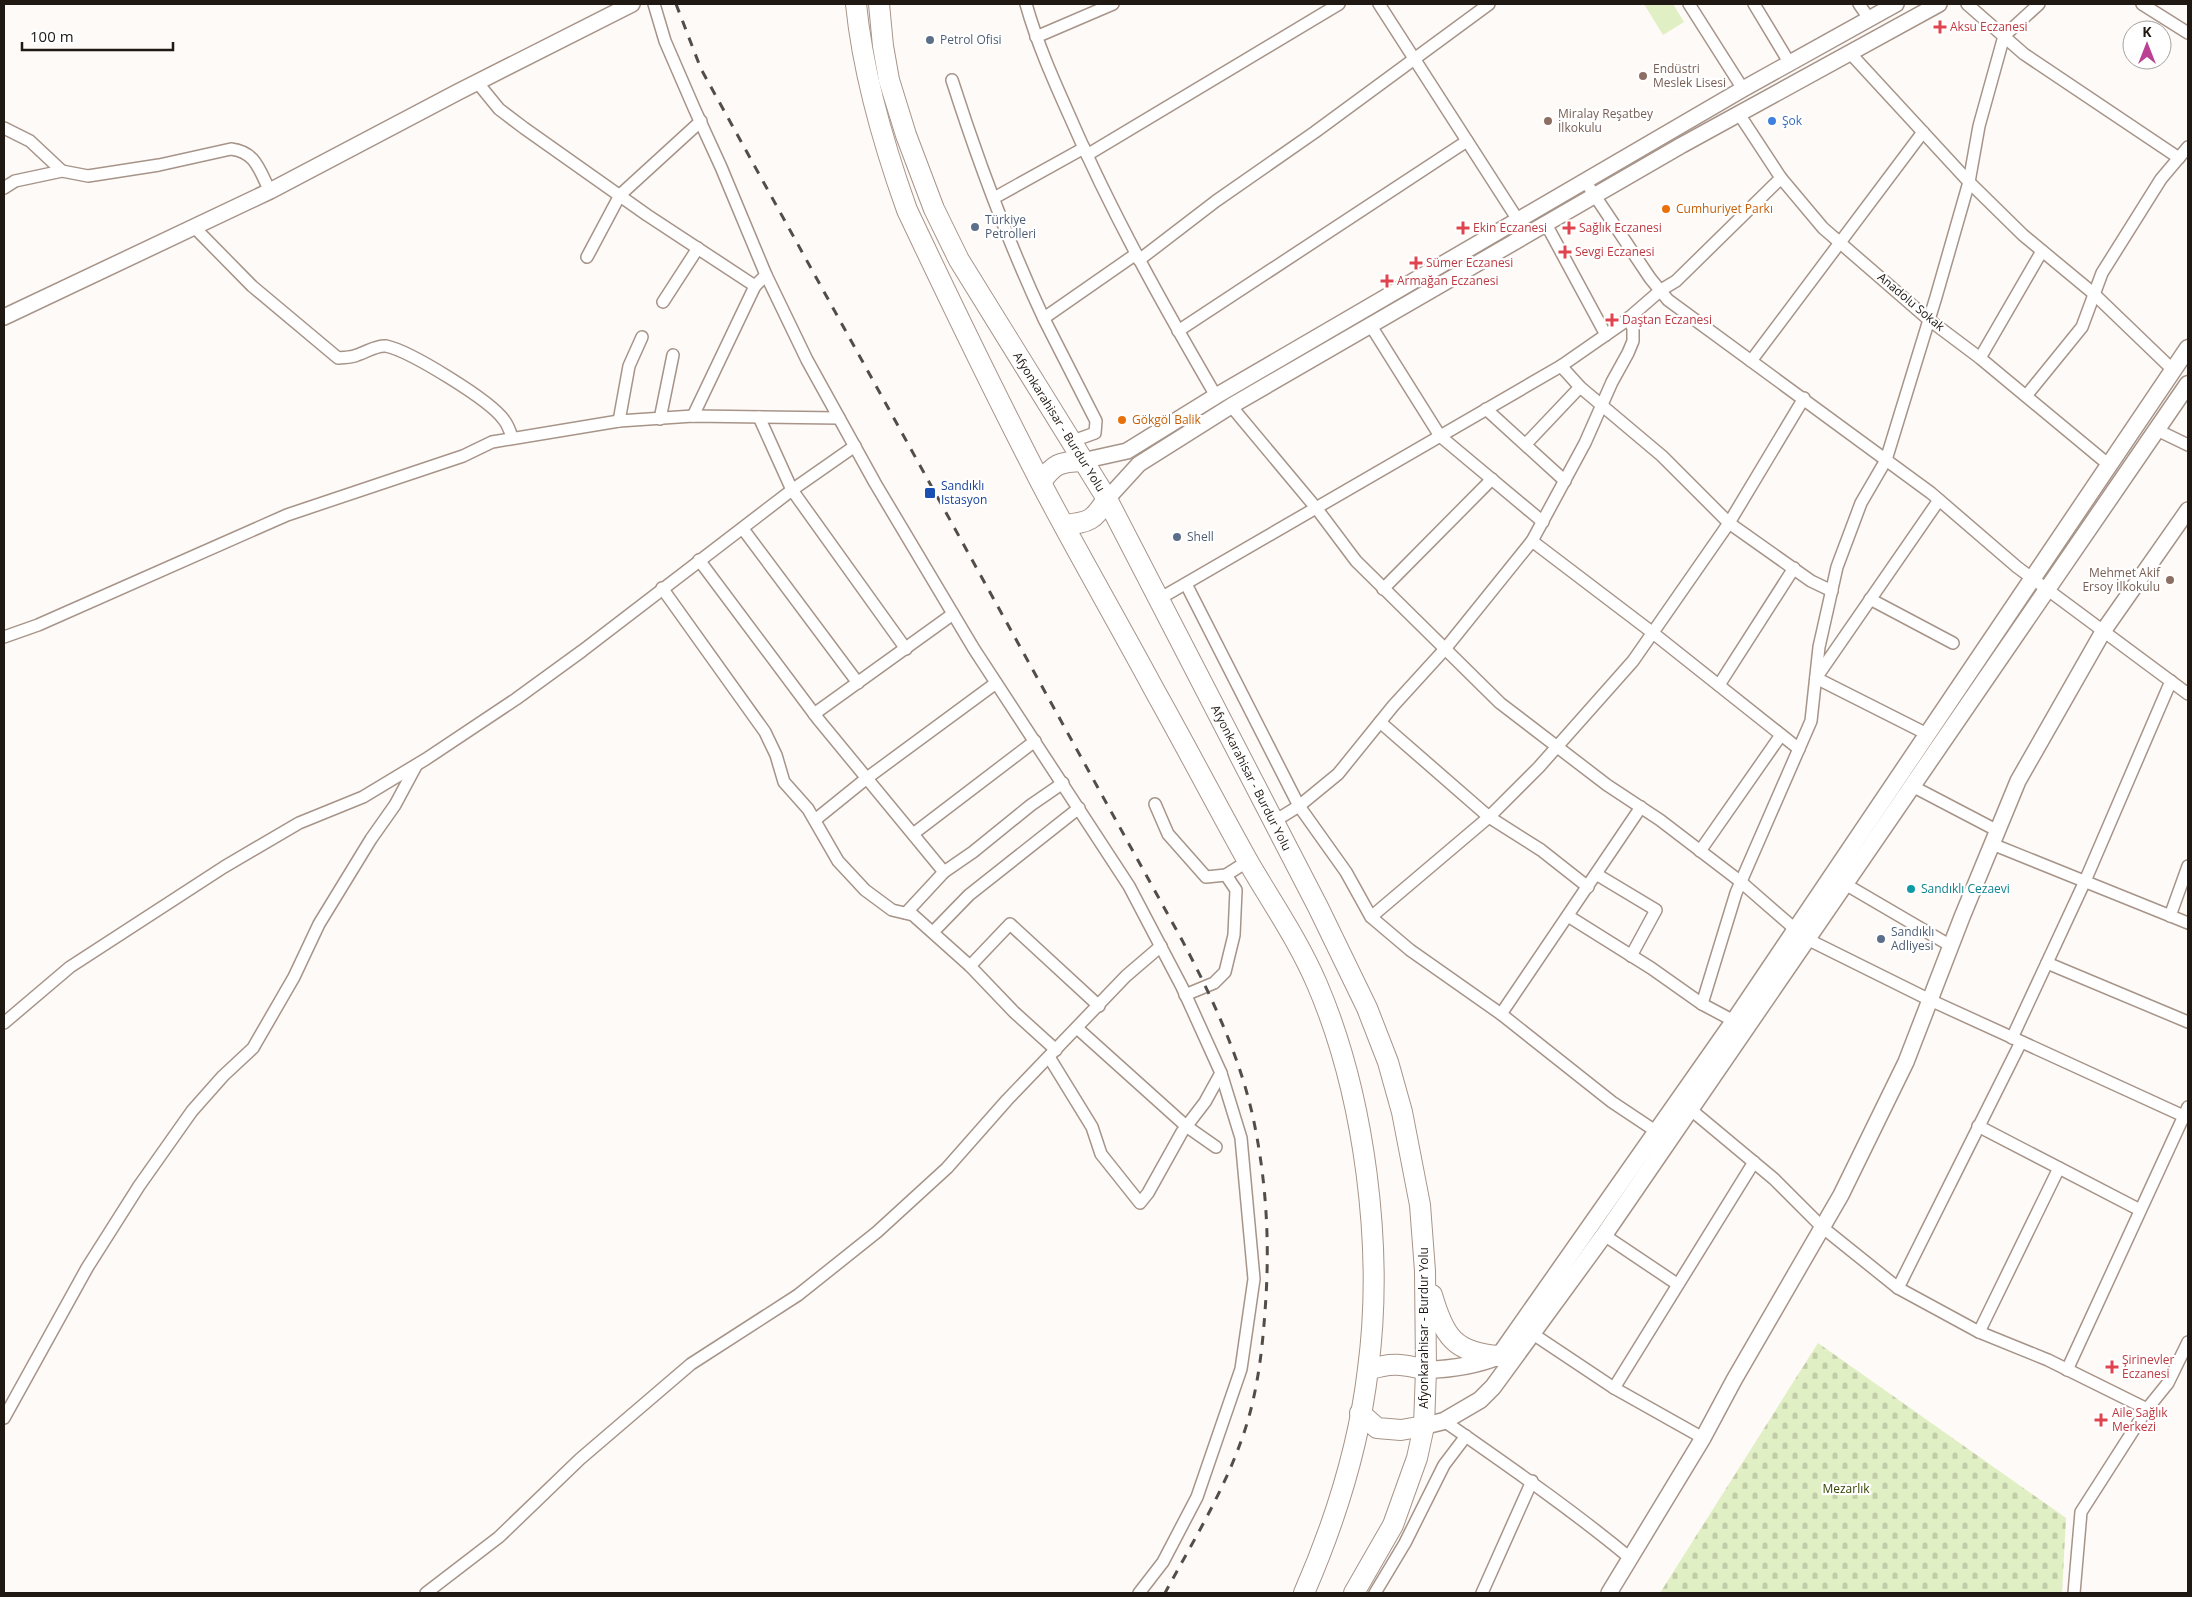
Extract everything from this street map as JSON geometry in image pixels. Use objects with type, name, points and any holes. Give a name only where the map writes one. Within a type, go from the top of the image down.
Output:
[{"type":"highway","points":[[856,4],[871,92],[894,174],[907,210],[1041,482],[1248,861],[1304,957],[1316,981],[1328,1013],[1352,1095],[1363,1148],[1372,1226],[1372,1302],[1368,1370],[1349,1466],[1331,1526],[1304,1593]]},
{"type":"highway","name":"Afyonkarahisar - Burdur Yolu","points":[[879,4],[883,46],[889,80],[906,135],[934,209],[959,260],[1106,499],[1342,955],[1367,1008],[1388,1062],[1402,1112],[1420,1205],[1425,1271],[1426,1370],[1424,1426],[1417,1458],[1393,1525],[1354,1593]]},
{"type":"highway","points":[[1041,482],[1051,468],[1064,462],[1082,461]]},
{"type":"highway","points":[[1064,525],[1082,523],[1096,517],[1106,499]]},
{"type":"highway","points":[[1425,1271],[1440,1322],[1452,1338],[1465,1350],[1484,1355],[1499,1356]]},
{"type":"highway","points":[[1368,1370],[1386,1364],[1404,1364],[1426,1370]]},
{"type":"highway","points":[[1360,1413],[1378,1428],[1402,1430],[1424,1426]]},
{"type":"main road","points":[[1424,1426],[1444,1421],[1480,1400],[1493,1387],[1604,1234],[1690,1109],[1927,734],[2188,348]]},
{"type":"main road","points":[[1426,1370],[1450,1369],[1482,1364],[1499,1356],[1734,1021],[1801,934],[1845,884],[2188,384]]},
{"type":"street","points":[[4,318],[270,191],[477,82],[632,4]]},
{"type":"street","points":[[654,4],[665,41],[766,275],[807,360],[953,614],[1129,886],[1185,995],[1222,1073],[1241,1138],[1254,1279],[1241,1369],[1197,1497],[1163,1562],[1139,1593]]},
{"type":"street","points":[[1026,4],[1036,37],[1085,152],[1137,257],[1216,396]]},
{"type":"street","points":[[1036,37],[1113,4]]},
{"type":"street","points":[[994,198],[1085,152],[1339,4]]},
{"type":"street","points":[[1379,4],[1518,220]]},
{"type":"street","points":[[1044,318],[1137,257],[1316,132],[1489,4]]},
{"type":"street","points":[[1689,4],[1743,89]]},
{"type":"street","points":[[1754,4],[1789,62]]},
{"type":"street","points":[[1858,4],[1870,20]]},
{"type":"street","points":[[1082,461],[1127,451],[1216,396],[1789,62],[1870,20],[1896,4]]},
{"type":"street","points":[[1106,499],[1139,464],[1232,406],[1594,196],[1939,4]]},
{"type":"street","points":[[1968,4],[2024,54],[2179,158]]},
{"type":"street","points":[[1702,1004],[1741,882],[1811,721],[1819,647],[1837,567],[1861,503],[1886,460],[1936,298],[1969,182],[1979,126],[2004,36],[2040,4]]},
{"type":"street","points":[[2142,4],[2188,33]]},
{"type":"street","points":[[1850,53],[1969,182],[2042,250],[2094,293],[2173,370]]},
{"type":"street","points":[[952,80],[976,154],[1044,318],[1096,421],[1094,433],[1070,442]]},
{"type":"street","points":[[477,82],[499,109],[620,195],[755,286]]},
{"type":"street","name":"Anadolu Sokak","points":[[1739,114],[1781,178],[1823,228],[1928,319],[1980,358],[2109,465]]},
{"type":"street","points":[[587,257],[620,195],[701,121]]},
{"type":"street","points":[[4,128],[30,141],[62,171]]},
{"type":"street","points":[[1751,361],[1923,132]]},
{"type":"street","points":[[1178,331],[1467,141]]},
{"type":"street","points":[[2026,396],[2082,327],[2102,273],[2152,194],[2188,147]]},
{"type":"street","points":[[4,188],[15,181],[62,171],[88,176],[159,165],[231,149],[243,150],[250,155],[270,191]]},
{"type":"street","points":[[1159,599],[1560,366],[1606,335],[1661,290],[1676,281],[1781,178]]},
{"type":"street","points":[[1585,181],[1668,300],[1804,398],[1939,500],[2017,567],[2188,694]]},
{"type":"street","points":[[1546,224],[1606,335]]},
{"type":"street","points":[[195,228],[252,286],[338,358],[358,355],[380,346],[386,346],[402,352],[480,399],[504,419],[512,437]]},
{"type":"street","points":[[663,302],[698,248]]},
{"type":"street","points":[[1980,358],[2042,250]]},
{"type":"street","points":[[693,416],[755,286],[766,275]]},
{"type":"street","points":[[1273,822],[1299,806],[1338,774],[1380,722],[1445,649],[1532,541],[1566,481],[1633,342],[1633,328],[1628,318]]},
{"type":"street","points":[[1371,326],[1440,436],[1543,522]]},
{"type":"street","points":[[619,421],[630,366],[642,337]]},
{"type":"street","points":[[660,419],[673,355]]},
{"type":"street","points":[[1560,366],[1580,387],[1662,456],[1729,523],[1811,581],[1832,591]]},
{"type":"street","points":[[1526,444],[1580,387]]},
{"type":"street","points":[[1371,917],[1489,817],[1557,746],[1633,661],[1729,523],[1804,398]]},
{"type":"street","points":[[1232,406],[1356,561],[1500,704],[1607,785],[1641,807],[1741,882],[1801,934],[1930,1000],[2187,1114],[2066,1370]]},
{"type":"street","points":[[1486,409],[1566,481]]},
{"type":"street","points":[[4,637],[38,625],[287,515],[463,456],[492,442],[512,437],[619,421],[693,416],[839,418]]},
{"type":"street","points":[[759,417],[792,490],[906,649]]},
{"type":"street","points":[[2157,430],[2188,445]]},
{"type":"street","points":[[4,1024],[70,968],[224,867],[299,823],[363,797],[516,699],[582,651],[792,490],[855,446]]},
{"type":"street","points":[[1383,589],[1492,479]]},
{"type":"street","points":[[1816,678],[1939,500]]},
{"type":"street","points":[[1609,1593],[1703,1438],[1734,1380],[1841,1195],[1906,1062],[2018,781],[2104,630],[2183,527],[2188,510]]},
{"type":"street","points":[[743,529],[858,683]]},
{"type":"street","points":[[1532,541],[1653,633],[1799,749]]},
{"type":"street","points":[[699,560],[814,714],[944,872]]},
{"type":"street","points":[[1719,685],[1794,568]]},
{"type":"street","points":[[1186,584],[1299,806],[1346,872],[1371,917],[1410,950],[1502,1014],[1612,1102],[1657,1132]]},
{"type":"street","points":[[662,588],[765,732],[776,755],[784,782],[815,820],[838,861],[865,890],[892,910],[913,915],[933,932],[970,966],[1052,1054],[1092,1127],[1101,1154],[1140,1203],[1148,1193],[1186,1126],[1205,1102],[1222,1073]]},
{"type":"street","points":[[1870,599],[1953,642]]},
{"type":"street","points":[[814,714],[953,614]]},
{"type":"street","points":[[1816,678],[1927,734]]},
{"type":"street","points":[[1898,1288],[1978,1126],[2017,1040],[2047,963],[2085,881],[2171,681]]},
{"type":"street","points":[[815,820],[867,778],[996,683]]},
{"type":"street","points":[[1380,722],[1489,817],[1541,850],[1588,887]]},
{"type":"street","points":[[1700,851],[1781,735]]},
{"type":"street","points":[[913,834],[1035,741]]},
{"type":"street","points":[[4,1418],[87,1268],[140,1186],[192,1111],[223,1076],[253,1048],[294,977],[319,924],[372,839],[396,805],[417,764]]},
{"type":"street","points":[[906,914],[944,872],[974,852],[1031,805],[1063,783]]},
{"type":"street","points":[[1912,786],[1995,837],[2085,881],[2188,923]]},
{"type":"street","points":[[1155,804],[1168,834],[1206,877],[1226,874],[1248,861]]},
{"type":"street","points":[[1502,1014],[1641,807]]},
{"type":"street","points":[[933,932],[969,895],[1079,808]]},
{"type":"street","points":[[2170,916],[2188,866]]},
{"type":"street","points":[[1185,995],[1214,983],[1225,972],[1234,935],[1236,890],[1226,874]]},
{"type":"street","points":[[1596,874],[1656,910],[1631,956]]},
{"type":"street","points":[[1845,884],[1951,946]]},
{"type":"street","points":[[1568,916],[1702,1004],[1734,1021]]},
{"type":"street","points":[[970,966],[1010,924],[1098,1006]]},
{"type":"street","points":[[426,1593],[499,1537],[580,1459],[691,1364],[798,1295],[877,1232],[948,1168],[1007,1100],[1126,976],[1160,946]]},
{"type":"street","points":[[2047,963],[2188,1022]]},
{"type":"street","points":[[1077,1028],[1186,1126],[1216,1148]]},
{"type":"street","points":[[1690,1109],[1774,1179],[1822,1227],[1898,1288],[1979,1332],[2066,1370],[2147,1409]]},
{"type":"street","points":[[1978,1126],[2140,1210]]},
{"type":"street","points":[[1614,1388],[1754,1162]]},
{"type":"street","points":[[1979,1332],[2059,1168]]},
{"type":"street","points":[[1604,1234],[1677,1284]]},
{"type":"street","points":[[1533,1334],[1614,1388],[1703,1438]]},
{"type":"street","points":[[2074,1593],[2080,1512],[2147,1409],[2168,1383],[2188,1342]]},
{"type":"street","points":[[1444,1421],[1587,1522],[1630,1558]]},
{"type":"street","points":[[1374,1593],[1405,1543],[1444,1464],[1466,1436]]},
{"type":"street","points":[[1482,1593],[1532,1482]]},
{"type":"green space","points":[[1644,4],[1673,4],[1684,22],[1663,35]]},
{"type":"green space","name":"Mezarlık","points":[[1818,1343],[2066,1518],[2062,1593],[1660,1593]]},
{"type":"railway","points":[[676,4],[701,69],[1182,940],[1215,1006],[1241,1075],[1254,1122],[1265,1193],[1267,1264],[1264,1328],[1260,1362],[1246,1428],[1232,1463],[1205,1520],[1165,1593]]},
{"type":"place","name":"Aksu Eczanesi","points":[[1940,27]]},
{"type":"place","name":"Petrol Ofisi","points":[[930,40]]},
{"type":"place","name":"Endüstri Meslek Lisesi","points":[[1643,76]]},
{"type":"place","name":"Miralay Reşatbey İlkokulu","points":[[1548,121]]},
{"type":"place","name":"Şok","points":[[1772,121]]},
{"type":"place","name":"Cumhuriyet Parkı","points":[[1666,209]]},
{"type":"place","name":"Türkiye Petrolleri","points":[[975,227]]},
{"type":"place","name":"Ekin Eczanesi","points":[[1463,228]]},
{"type":"place","name":"Sağlık Eczanesi","points":[[1569,228]]},
{"type":"place","name":"Sevgi Eczanesi","points":[[1565,252]]},
{"type":"place","name":"Sümer Eczanesi","points":[[1416,263]]},
{"type":"place","name":"Armağan Eczanesi","points":[[1387,281]]},
{"type":"place","name":"Daştan Eczanesi","points":[[1612,320]]},
{"type":"place","name":"Gökgöl Balik","points":[[1122,420]]},
{"type":"place","name":"Sandıklı Istasyon","points":[[930,493]]},
{"type":"place","name":"Shell","points":[[1177,537]]},
{"type":"place","name":"Mehmet Akif Ersoy İlkokulu","points":[[2170,580]]},
{"type":"place","name":"Sandıklı Cezaevi","points":[[1911,889]]},
{"type":"place","name":"Sandıklı Adliyesi","points":[[1881,939]]},
{"type":"place","name":"Şirinevler Eczanesi","points":[[2112,1367]]},
{"type":"place","name":"Aile Sağlık Merkezi","points":[[2101,1420]]}]
